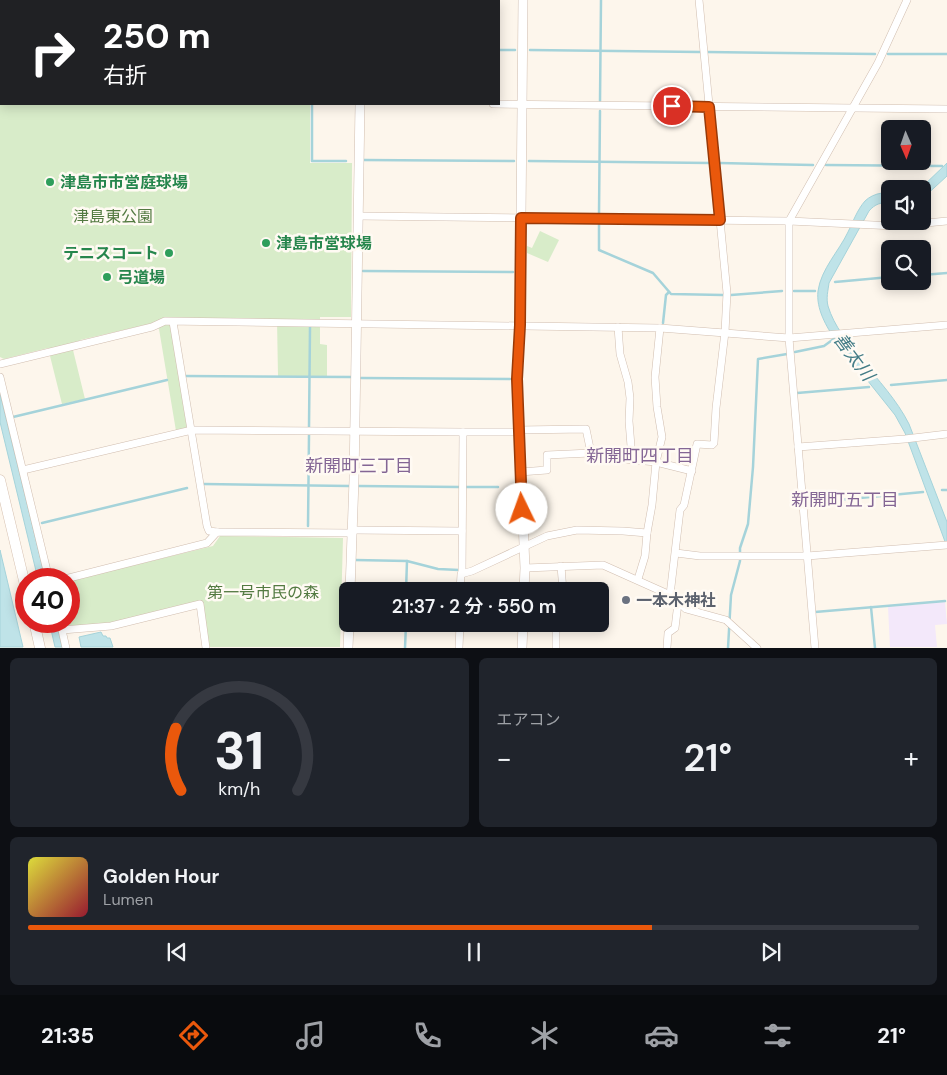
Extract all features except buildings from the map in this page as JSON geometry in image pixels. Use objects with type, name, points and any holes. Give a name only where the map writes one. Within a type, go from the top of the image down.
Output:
[{"type":"main road","points":[[0,480],[21,568]]},
{"type":"main road","points":[[37,633],[40,648]]},
{"type":"street","points":[[523,0],[520,325],[517,379],[524,582]]},
{"type":"street","points":[[670,595],[680,510],[684,505],[697,444],[712,445],[714,443],[716,408],[726,332],[727,293],[699,0]]},
{"type":"street","points":[[815,648],[789,338],[790,221],[878,63],[907,0]]},
{"type":"street","points":[[500,104],[947,109]]},
{"type":"street","points":[[350,582],[355,432],[360,105]]},
{"type":"street","points":[[358,216],[790,221],[896,226],[947,222]]},
{"type":"street","points":[[0,364],[152,326],[165,321],[660,328],[789,338],[947,325]]},
{"type":"street","points":[[173,322],[209,531],[462,531]]},
{"type":"street","points":[[618,327],[620,354],[628,382],[630,398],[628,421],[632,459]]},
{"type":"street","points":[[638,580],[645,556],[656,462],[662,437],[655,377],[660,328]]},
{"type":"street","points":[[0,377],[46,568]]},
{"type":"street","points":[[22,470],[192,430],[463,432],[586,429],[591,453]]},
{"type":"street","points":[[461,582],[463,432]]},
{"type":"street","points":[[798,447],[947,434]]},
{"type":"street","points":[[520,472],[547,470],[547,455],[591,453],[613,458],[656,462],[692,471]]},
{"type":"street","points":[[462,574],[547,536],[577,530],[647,533]]},
{"type":"street","points":[[80,575],[207,543],[218,532]]},
{"type":"street","points":[[676,553],[700,556],[807,556],[946,545]]},
{"type":"street","points":[[524,568],[603,565],[670,595],[686,609],[729,622],[757,648]]},
{"type":"street","points":[[561,566],[562,582]]},
{"type":"street","points":[[667,648],[668,633],[675,628],[678,603]]},
{"type":"street","points":[[80,629],[111,626],[200,604],[206,648]]},
{"type":"street","points":[[348,648],[349,632]]},
{"type":"street","points":[[459,648],[460,632]]},
{"type":"street","points":[[522,648],[523,632]]},
{"type":"street","points":[[556,632],[556,648]]},
{"type":"street","points":[[63,633],[66,648]]},
{"type":"shaded area","points":[[945,602],[947,624],[935,625],[937,647],[890,647],[888,607]]},
{"type":"green space","name":"津島東公園","points":[[0,105],[310,105],[310,163],[352,163],[351,317],[320,317],[320,344],[327,345],[327,376],[278,376],[277,320],[176,318],[170,326],[189,428],[176,431],[159,329],[154,323],[80,340],[73,350],[85,399],[62,404],[48,348],[4,359],[0,357]]},
{"type":"green space","points":[[540,231],[559,240],[548,262],[527,253],[527,246],[532,248]]},
{"type":"green space","name":"第一号市民の森","points":[[220,536],[343,538],[342,582],[339,582],[340,647],[208,647],[202,601],[119,622],[80,626],[80,578],[213,546]]},
{"type":"water","points":[[947,163],[947,176],[931,191],[931,180],[929,180]]},
{"type":"water","name":"善太川","points":[[881,193],[881,204],[869,211],[829,283],[827,303],[842,334],[893,398],[909,424],[947,522],[947,547],[905,433],[895,415],[836,341],[820,311],[818,291],[823,275],[857,212],[870,197]]},
{"type":"water","points":[[0,394],[43,568],[35,568],[0,422]]},
{"type":"water","points":[[0,550],[15,613],[15,633],[20,633],[23,647],[0,647]]},
{"type":"water","points":[[101,632],[103,636],[110,638],[113,647],[81,647],[79,637]]},
{"type":"water","points":[[52,633],[59,633],[62,647],[55,647]]},
{"type":"waterway","points":[[600,101],[601,0]]},
{"type":"waterway","points":[[500,50],[515,50]]},
{"type":"waterway","points":[[530,50],[700,52]]},
{"type":"waterway","points":[[707,52],[875,54]]},
{"type":"waterway","points":[[888,54],[947,54]]},
{"type":"waterway","points":[[312,105],[312,161],[346,161]]},
{"type":"waterway","points":[[599,214],[600,111]]},
{"type":"waterway","points":[[364,160],[514,161]]},
{"type":"waterway","points":[[529,161],[710,163]]},
{"type":"waterway","points":[[720,163],[813,165]]},
{"type":"waterway","points":[[826,165],[942,166]]},
{"type":"waterway","points":[[599,225],[599,250],[653,273],[671,294],[723,295]]},
{"type":"waterway","points":[[363,271],[513,272]]},
{"type":"waterway","points":[[931,274],[947,273]]},
{"type":"waterway","points":[[835,282],[881,278]]},
{"type":"waterway","points":[[731,295],[782,291]]},
{"type":"waterway","points":[[794,291],[815,291]]},
{"type":"waterway","points":[[663,323],[666,295],[669,292]]},
{"type":"waterway","points":[[309,427],[310,327]]},
{"type":"waterway","name":"善太川","points":[[795,352],[824,346],[835,338]]},
{"type":"waterway","points":[[728,648],[731,595],[740,561],[740,548],[748,524],[753,467],[758,359],[787,354]]},
{"type":"waterway","points":[[185,376],[351,377]]},
{"type":"waterway","points":[[361,378],[510,379]]},
{"type":"waterway","points":[[13,417],[167,380]]},
{"type":"waterway","points":[[891,385],[947,380]]},
{"type":"waterway","name":"善太川","points":[[797,393],[869,387]]},
{"type":"waterway","points":[[308,526],[309,435]]},
{"type":"waterway","points":[[204,484],[349,486]]},
{"type":"waterway","points":[[359,486],[460,487]]},
{"type":"waterway","points":[[466,487],[498,487]]},
{"type":"waterway","points":[[42,523],[187,488]]},
{"type":"waterway","points":[[942,490],[947,490]]},
{"type":"waterway","points":[[807,503],[923,492]]},
{"type":"waterway","points":[[355,560],[407,561],[438,569],[459,570]]},
{"type":"waterway","points":[[406,582],[407,561]]},
{"type":"waterway","points":[[815,612],[945,601]]},
{"type":"waterway","points":[[871,607],[875,648]]},
{"type":"waterway","points":[[405,648],[406,632]]},
{"type":"place","name":"津島市市営庭球場","points":[[50,182]]},
{"type":"place","name":"津島市営球場","points":[[266,243]]},
{"type":"place","name":"テニスコート","points":[[169,253]]},
{"type":"place","name":"弓道場","points":[[107,277]]},
{"type":"place","name":"一本木神社","points":[[626,600]]},
{"type":"district","name":"新開町四丁目","points":[[640,456]]},
{"type":"district","name":"新開町三丁目","points":[[359,466]]},
{"type":"district","name":"新開町五丁目","points":[[845,500]]},
{"type":"route","points":[[522,509],[517,379],[520,325],[521,218],[720,220],[709,107],[672,106]]}]
